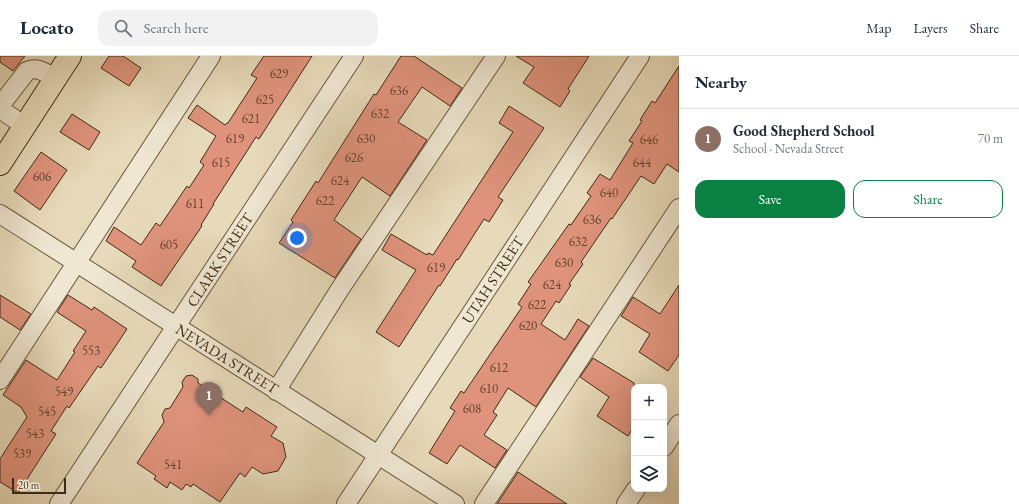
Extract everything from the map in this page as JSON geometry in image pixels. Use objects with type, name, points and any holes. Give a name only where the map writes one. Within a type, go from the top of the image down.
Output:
[{"type":"main road","points":[[0,164],[63,63]]},
{"type":"street","points":[[0,380],[211,56]]},
{"type":"street","name":"CLARK STREET","points":[[59,504],[354,56]]},
{"type":"street","points":[[276,390],[340,289],[496,56]]},
{"type":"street","name":"UTAH STREET","points":[[346,504],[640,56]]},
{"type":"street","points":[[0,106],[27,71],[32,68],[38,69],[63,63]]},
{"type":"street","points":[[0,109],[25,126]]},
{"type":"street","points":[[484,504],[679,208]]},
{"type":"street","name":"NEVADA STREET","points":[[0,214],[455,504]]},
{"type":"street","points":[[667,442],[679,424]]},
{"type":"street","points":[[626,504],[634,492]]},
{"type":"building","points":[[0,56],[25,56],[13,71],[0,62]]},
{"type":"building","points":[[109,56],[123,56],[141,68],[129,86],[101,68]]},
{"type":"building","points":[[264,56],[312,56],[259,139],[256,137],[213,204],[201,225],[202,226],[161,286],[132,267],[136,261],[106,241],[114,227],[141,245],[156,223],[160,226],[187,186],[189,188],[204,165],[200,162],[216,136],[188,118],[197,105],[225,125],[228,123],[257,78],[251,75]]},
{"type":"building","points":[[401,56],[414,56],[462,88],[450,106],[422,87],[398,122],[427,140],[390,196],[362,177],[334,220],[361,239],[335,278],[279,243],[293,222],[291,220],[316,181],[318,183],[374,94],[376,95]]},
{"type":"building","points":[[516,56],[589,56],[568,89],[570,91],[560,107],[523,83],[534,67]]},
{"type":"building","points":[[679,66],[679,172],[667,164],[654,184],[641,176],[581,262],[583,264],[569,284],[571,285],[559,303],[556,301],[541,324],[565,340],[578,319],[589,326],[536,407],[508,388],[493,412],[497,415],[484,435],[507,450],[495,468],[460,445],[447,464],[429,453],[455,411],[450,408],[461,391],[464,393],[522,307],[518,304],[531,284],[528,282],[569,224],[571,225],[591,196],[587,193],[600,174],[610,180],[633,143],[629,141],[642,121],[640,120],[652,101],[655,103]]},
{"type":"building","points":[[509,106],[544,128],[498,197],[503,200],[489,222],[484,219],[399,347],[376,332],[416,270],[382,250],[391,234],[427,255],[428,253],[433,255],[513,132],[499,123]]},
{"type":"building","points":[[72,114],[100,132],[89,150],[60,132]]},
{"type":"building","points":[[41,152],[67,170],[40,210],[14,191]]},
{"type":"building","points":[[679,285],[679,355],[668,371],[639,352],[650,334],[621,316],[633,297],[660,314]]},
{"type":"building","points":[[0,295],[31,314],[20,330],[0,317]]},
{"type":"building","points":[[68,295],[92,310],[94,307],[127,329],[101,368],[98,366],[69,408],[67,406],[51,431],[56,434],[18,493],[0,482],[0,459],[27,417],[21,407],[3,395],[26,360],[57,380],[75,352],[73,351],[86,331],[57,312]]},
{"type":"building","points":[[593,358],[634,383],[631,384],[631,431],[628,436],[597,416],[609,397],[580,377]]},
{"type":"building","points":[[192,375],[198,379],[198,383],[243,412],[246,407],[277,427],[271,436],[283,443],[286,457],[278,471],[263,474],[252,467],[245,477],[240,473],[220,502],[193,484],[191,487],[186,484],[182,490],[170,482],[167,488],[154,479],[156,476],[137,463],[164,422],[162,415],[165,409],[170,408],[183,387],[182,382],[186,376]]},
{"type":"building","points":[[518,472],[567,504],[497,504]]},
{"type":"place","name":"Good Shepherd School","points":[[209,415]]}]
